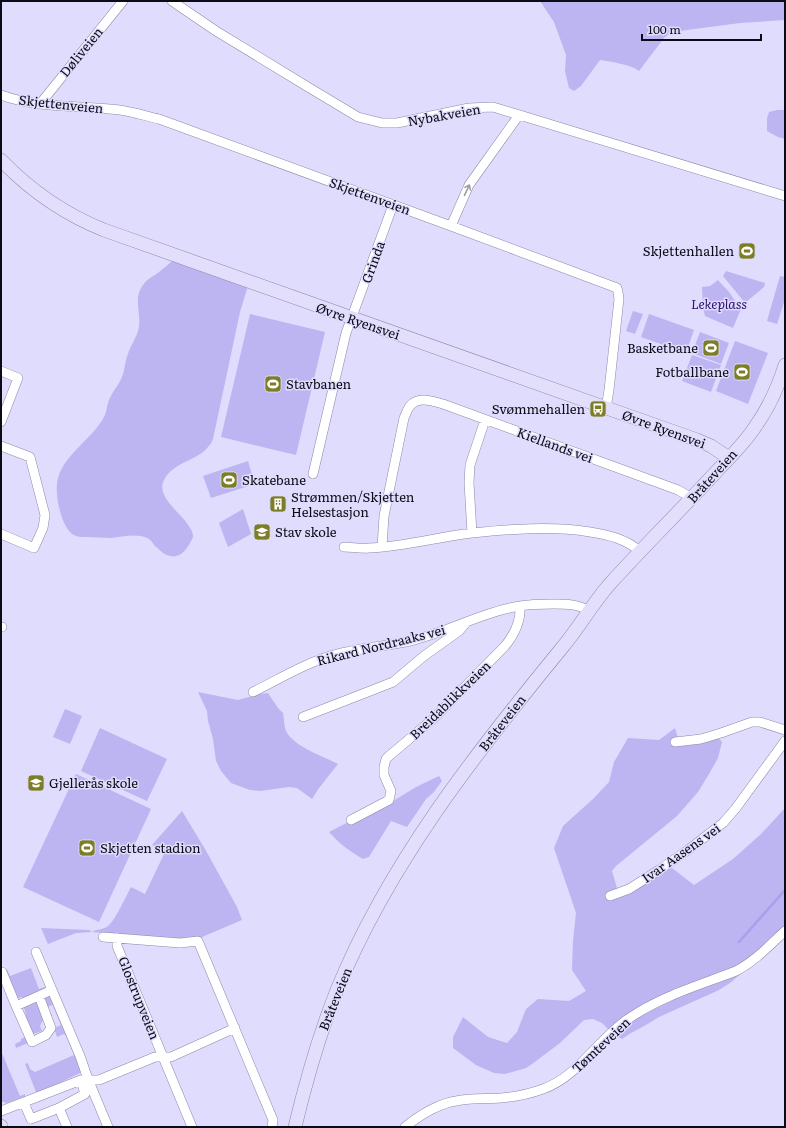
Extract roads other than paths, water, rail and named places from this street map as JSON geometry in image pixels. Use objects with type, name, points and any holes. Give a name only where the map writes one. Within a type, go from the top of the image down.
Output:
[{"type":"main road","name":"Øvre Ryensvei","points":[[1,160],[40,195],[92,226],[704,443],[717,449],[729,458]]},
{"type":"main road","name":"Bråteveien","points":[[296,1127],[313,1058],[332,1002],[345,971],[393,879],[422,832],[462,774],[507,715],[568,641],[609,585],[746,439],[759,422],[785,365]]},
{"type":"street","name":"Døliveien","points":[[40,104],[123,1]]},
{"type":"street","name":"Nybakveien","points":[[172,1],[216,31],[358,117],[382,123],[397,123],[469,108],[493,107],[785,196]]},
{"type":"street","name":"Skjettenveien","points":[[1,95],[14,100],[40,104],[121,110],[159,118],[617,288],[619,299],[606,408]]},
{"type":"street","points":[[451,226],[469,185],[519,115]]},
{"type":"street","name":"Grinda","points":[[313,474],[346,333],[393,205]]},
{"type":"street","points":[[1,371],[18,378],[1,422]]},
{"type":"street","name":"Kiellands vei","points":[[382,547],[384,516],[404,418],[409,407],[415,402],[428,400],[443,404],[678,490],[692,498]]},
{"type":"street","points":[[472,533],[469,483],[470,466],[485,420]]},
{"type":"street","points":[[1,446],[30,457],[45,515],[43,528],[34,548],[1,534]]},
{"type":"street","points":[[344,547],[382,547],[472,533],[526,529],[551,529],[580,530],[602,534],[620,539],[634,546],[641,552]]},
{"type":"street","name":"Rikard Nordraaks vei","points":[[253,692],[295,670],[327,657],[352,650],[409,641],[436,634],[467,621],[497,611],[537,604],[573,605],[589,611]]},
{"type":"street","name":"Breidablikkveien","points":[[351,820],[388,800],[391,791],[384,771],[384,763],[386,759],[433,719],[504,646],[513,634],[518,623],[520,617],[520,606]]},
{"type":"street","name":"Rikard Nordraaks vei","points":[[303,717],[365,694],[392,682],[424,656],[459,631],[467,621]]},
{"type":"street","points":[[675,742],[701,739],[752,722],[760,722],[785,730]]},
{"type":"street","name":"Ivar Aasens vei","points":[[610,896],[629,889],[659,870],[723,823],[736,808],[785,741]]},
{"type":"street","name":"Tømteveien","points":[[405,1127],[422,1114],[450,1102],[465,1099],[512,1097],[533,1093],[555,1084],[575,1070],[610,1033],[628,1019],[648,1006],[661,1000],[731,973],[744,966],[754,960],[785,932]]},
{"type":"street","name":"Glostrupveien","points":[[103,937],[180,943],[198,941],[273,1120],[272,1127]]},
{"type":"street","name":"Glostrupveien","points":[[117,938],[117,946],[192,1127]]},
{"type":"street","points":[[24,1103],[31,1118],[59,1108],[85,1094],[80,1056],[36,952]]},
{"type":"street","points":[[2,972],[32,1042],[46,1035],[51,1028],[39,996]]},
{"type":"street","points":[[16,1006],[52,990]]},
{"type":"street","name":"Glostrupveien","points":[[1,1112],[84,1080],[99,1080],[155,1057],[171,1057],[235,1028]]},
{"type":"street","points":[[84,1080],[108,1127]]},
{"type":"street","points":[[59,1108],[67,1127]]},
{"type":"waterway","points":[[739,942],[785,890]]},
{"type":"place","name":"Skjettenhallen","points":[[747,251]]},
{"type":"place","name":"Basketbane","points":[[711,348]]},
{"type":"place","name":"Fotballbane","points":[[742,372]]},
{"type":"place","name":"Stavbanen","points":[[273,384]]},
{"type":"place","name":"Svømmehallen","points":[[598,409]]},
{"type":"place","name":"Skatebane","points":[[229,480]]},
{"type":"place","name":"Strømmen/Skjetten Helsestasjon","points":[[278,504]]},
{"type":"place","name":"Stav skole","points":[[262,532]]},
{"type":"place","name":"Gjellerås skole","points":[[36,783]]},
{"type":"place","name":"Skjetten stadion","points":[[87,848]]},
{"type":"park label","name":"Lekeplass","points":[[719,304]]}]
